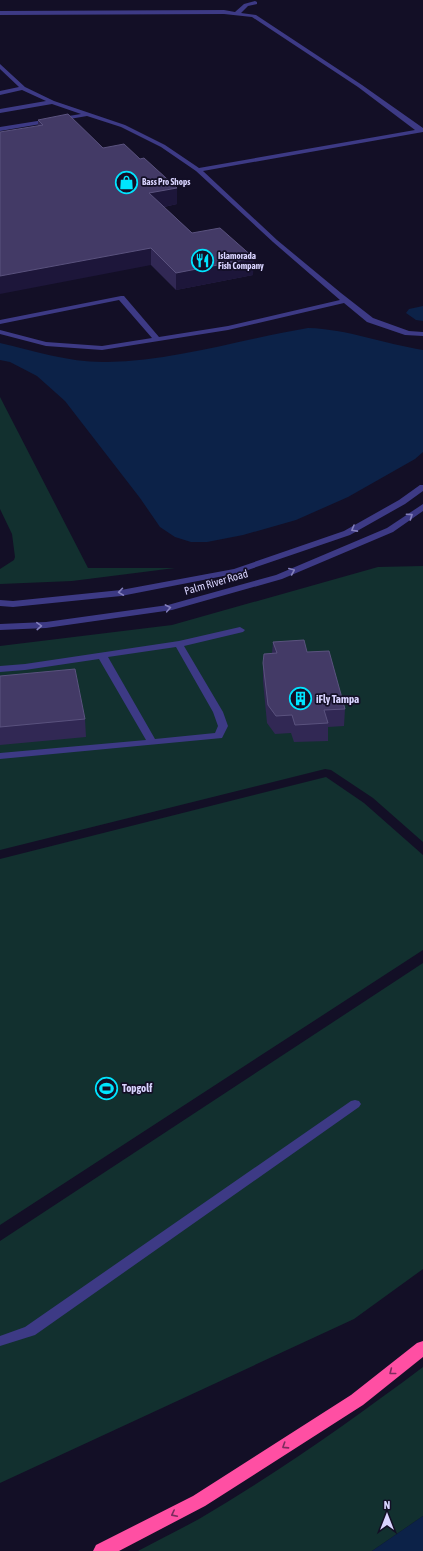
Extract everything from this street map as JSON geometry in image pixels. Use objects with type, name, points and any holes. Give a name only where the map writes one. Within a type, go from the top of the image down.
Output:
[{"type":"highway","points":[[102,1551],[200,1501],[357,1400],[423,1348]]},
{"type":"street","points":[[237,13],[246,5],[255,3]]},
{"type":"street","points":[[0,13],[224,12],[254,16],[360,86],[421,130]]},
{"type":"street","points":[[0,66],[23,88],[52,102],[138,132],[163,146],[198,170],[254,222],[345,301],[370,320],[408,333],[423,334]]},
{"type":"street","points":[[0,92],[23,88]]},
{"type":"street","points":[[0,111],[52,102]]},
{"type":"street","points":[[0,129],[86,114]]},
{"type":"street","points":[[198,170],[421,130]]},
{"type":"street","points":[[0,322],[121,298],[157,339]]},
{"type":"street","points":[[0,332],[46,344],[102,348],[228,328],[345,301]]},
{"type":"street","name":"Palm River Road","points":[[0,603],[13,604],[121,593],[236,570],[347,532],[402,502],[423,487]]},
{"type":"street","name":"Palm River Road","points":[[0,627],[46,625],[69,622],[169,608],[198,600],[279,577],[390,530],[423,507]]},
{"type":"street","points":[[0,669],[178,644],[240,630]]},
{"type":"street","points":[[0,756],[218,736],[223,726],[218,712],[178,644]]},
{"type":"street","points":[[102,655],[152,742]]},
{"type":"street","points":[[0,1341],[30,1331],[355,1104]]},
{"type":"green space","points":[[0,397],[88,568],[175,568],[72,581],[0,584],[0,569],[14,560],[15,557],[12,534],[0,509]]},
{"type":"green space","points":[[423,566],[423,842],[373,798],[331,770],[325,769],[0,850],[0,646],[172,625],[378,567]]},
{"type":"green space","name":"Topgolf","points":[[326,777],[364,803],[423,855],[423,950],[0,1225],[0,859]]},
{"type":"green space","points":[[423,963],[423,1269],[354,1319],[0,1483],[0,1241]]},
{"type":"green space","points":[[423,1367],[423,1516],[372,1551],[138,1551],[199,1519],[285,1465],[341,1427]]},
{"type":"water","points":[[423,306],[423,321],[416,320],[406,313],[409,309]]},
{"type":"water","points":[[308,328],[337,331],[423,350],[423,452],[415,459],[348,497],[296,520],[243,535],[207,542],[191,542],[175,537],[160,527],[140,498],[65,401],[37,376],[10,362],[0,360],[0,343],[80,361],[132,361],[183,354]]},
{"type":"water","points":[[423,1516],[423,1551],[372,1551]]},
{"type":"building","points":[[68,114],[103,148],[124,144],[140,159],[144,158],[177,188],[149,193],[192,233],[220,228],[254,258],[176,273],[151,248],[0,276],[0,132],[43,125],[38,120]]},
{"type":"building","name":"iFly Tampa","points":[[304,640],[307,652],[329,651],[345,709],[324,710],[328,723],[295,725],[292,715],[276,716],[268,705],[263,663],[264,654],[277,653],[273,642]]},
{"type":"building","points":[[75,669],[85,719],[0,727],[0,676]]},
{"type":"place","name":"Bass Pro Shops","points":[[126,182]]},
{"type":"place","name":"Islamorada Fish Company","points":[[202,261]]},
{"type":"place","name":"iFly Tampa","points":[[300,699]]},
{"type":"place","name":"Topgolf","points":[[106,1088]]}]
